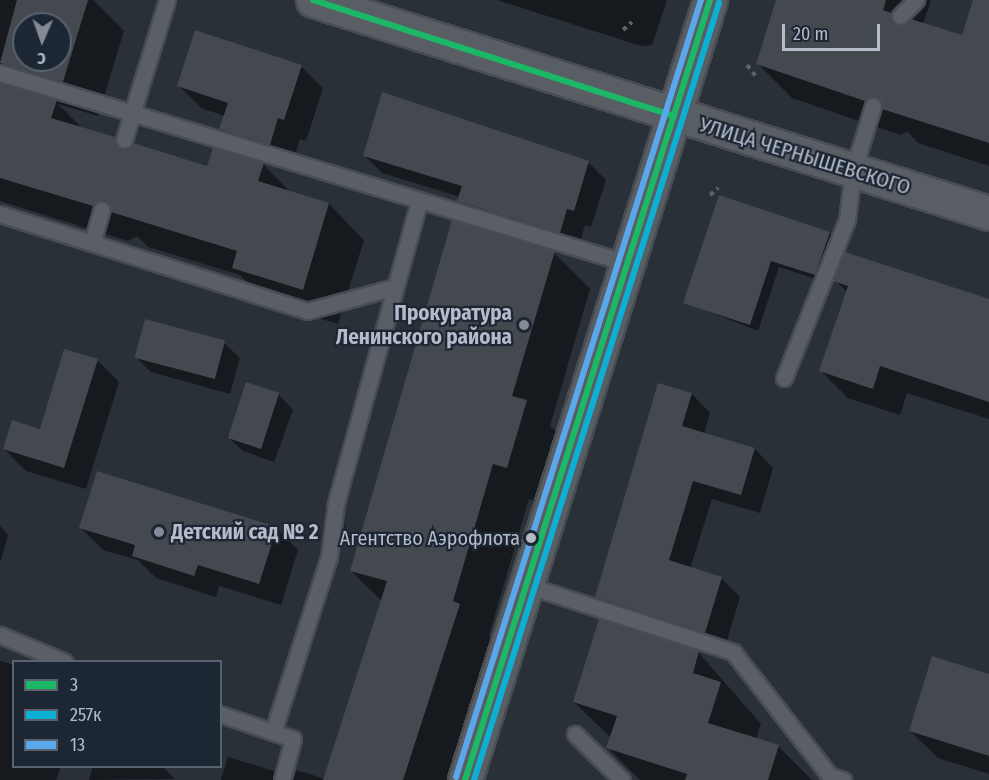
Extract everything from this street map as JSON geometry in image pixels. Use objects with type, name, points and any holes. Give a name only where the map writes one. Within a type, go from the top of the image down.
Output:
[{"type":"street","name":"УЛИЦА ЧЕРНЫШЕВСКОГО","points":[[313,0],[674,116],[989,213]]},
{"type":"street","points":[[465,780],[710,0]]},
{"type":"lane","points":[[123,140],[167,0]]},
{"type":"lane","points":[[900,16],[916,0]]},
{"type":"lane","points":[[0,73],[419,202],[627,263]]},
{"type":"lane","points":[[784,378],[847,220],[853,171],[873,106]]},
{"type":"lane","points":[[273,732],[329,557],[336,502],[419,202]]},
{"type":"lane","points":[[92,243],[102,209]]},
{"type":"lane","points":[[0,214],[307,311],[395,287]]},
{"type":"lane","points":[[526,585],[734,652],[830,776],[843,780]]},
{"type":"lane","points":[[0,635],[60,660]]},
{"type":"lane","points":[[222,715],[293,739],[282,780]]},
{"type":"lane","points":[[575,734],[622,780]]},
{"type":"path","points":[[623,30],[632,22]]},
{"type":"path","points":[[747,65],[757,78]]},
{"type":"path","points":[[710,195],[718,188]]},
{"type":"building","points":[[17,0],[88,0],[72,52],[72,12],[14,12]]},
{"type":"building","points":[[776,0],[886,0],[883,10],[891,13],[897,25],[911,19],[962,35],[973,0],[989,0],[989,143],[882,109],[876,97],[865,101],[756,64]]},
{"type":"building","points":[[12,19],[12,67],[0,63]]},
{"type":"building","points":[[195,30],[302,65],[284,120],[278,118],[270,145],[219,129],[228,103],[177,86]]},
{"type":"building","points":[[30,72],[66,72],[63,82]]},
{"type":"building","points":[[0,83],[57,100],[51,118],[115,137],[121,149],[133,143],[207,166],[213,148],[264,163],[258,181],[329,203],[303,290],[232,268],[237,251],[111,212],[105,200],[93,206],[0,178]]},
{"type":"building","points":[[382,92],[589,161],[574,211],[567,209],[560,233],[457,201],[462,186],[363,156]]},
{"type":"building","points":[[719,195],[830,232],[815,275],[771,261],[750,325],[683,303]]},
{"type":"building","points":[[452,220],[555,251],[512,396],[527,400],[507,468],[493,464],[453,601],[460,604],[403,780],[323,780],[387,581],[350,571]]},
{"type":"building","points":[[845,252],[989,299],[989,402],[880,366],[873,389],[819,371],[848,286],[833,281]]},
{"type":"building","points":[[145,319],[225,340],[215,379],[135,358]]},
{"type":"building","points":[[64,349],[98,359],[64,468],[3,449],[12,420],[40,429]]},
{"type":"building","points":[[246,382],[279,393],[261,449],[228,438]]},
{"type":"building","points":[[658,383],[692,393],[682,426],[755,448],[741,495],[693,481],[669,560],[722,577],[705,633],[595,597]]},
{"type":"building","points":[[97,471],[277,527],[259,584],[198,565],[194,576],[132,556],[135,545],[79,528]]},
{"type":"building","points":[[599,619],[699,651],[693,673],[721,682],[708,723],[779,745],[768,780],[685,780],[687,774],[606,748],[617,716],[573,702]]},
{"type":"building","points":[[932,656],[989,674],[989,756],[909,731]]},
{"type":"transit line","name":"3","points":[[313,0],[674,116]]},
{"type":"transit line","name":"13","points":[[456,777],[701,0]]},
{"type":"transit line","name":"3","points":[[465,780],[710,0]]},
{"type":"transit line","name":"257к","points":[[474,780],[719,3]]},
{"type":"place","name":"Прокуратура Ленинского района","points":[[524,325]]},
{"type":"place","name":"Детский сад № 2","points":[[159,532]]},
{"type":"place","name":"Агентство Аэрофлота","points":[[531,538]]}]
